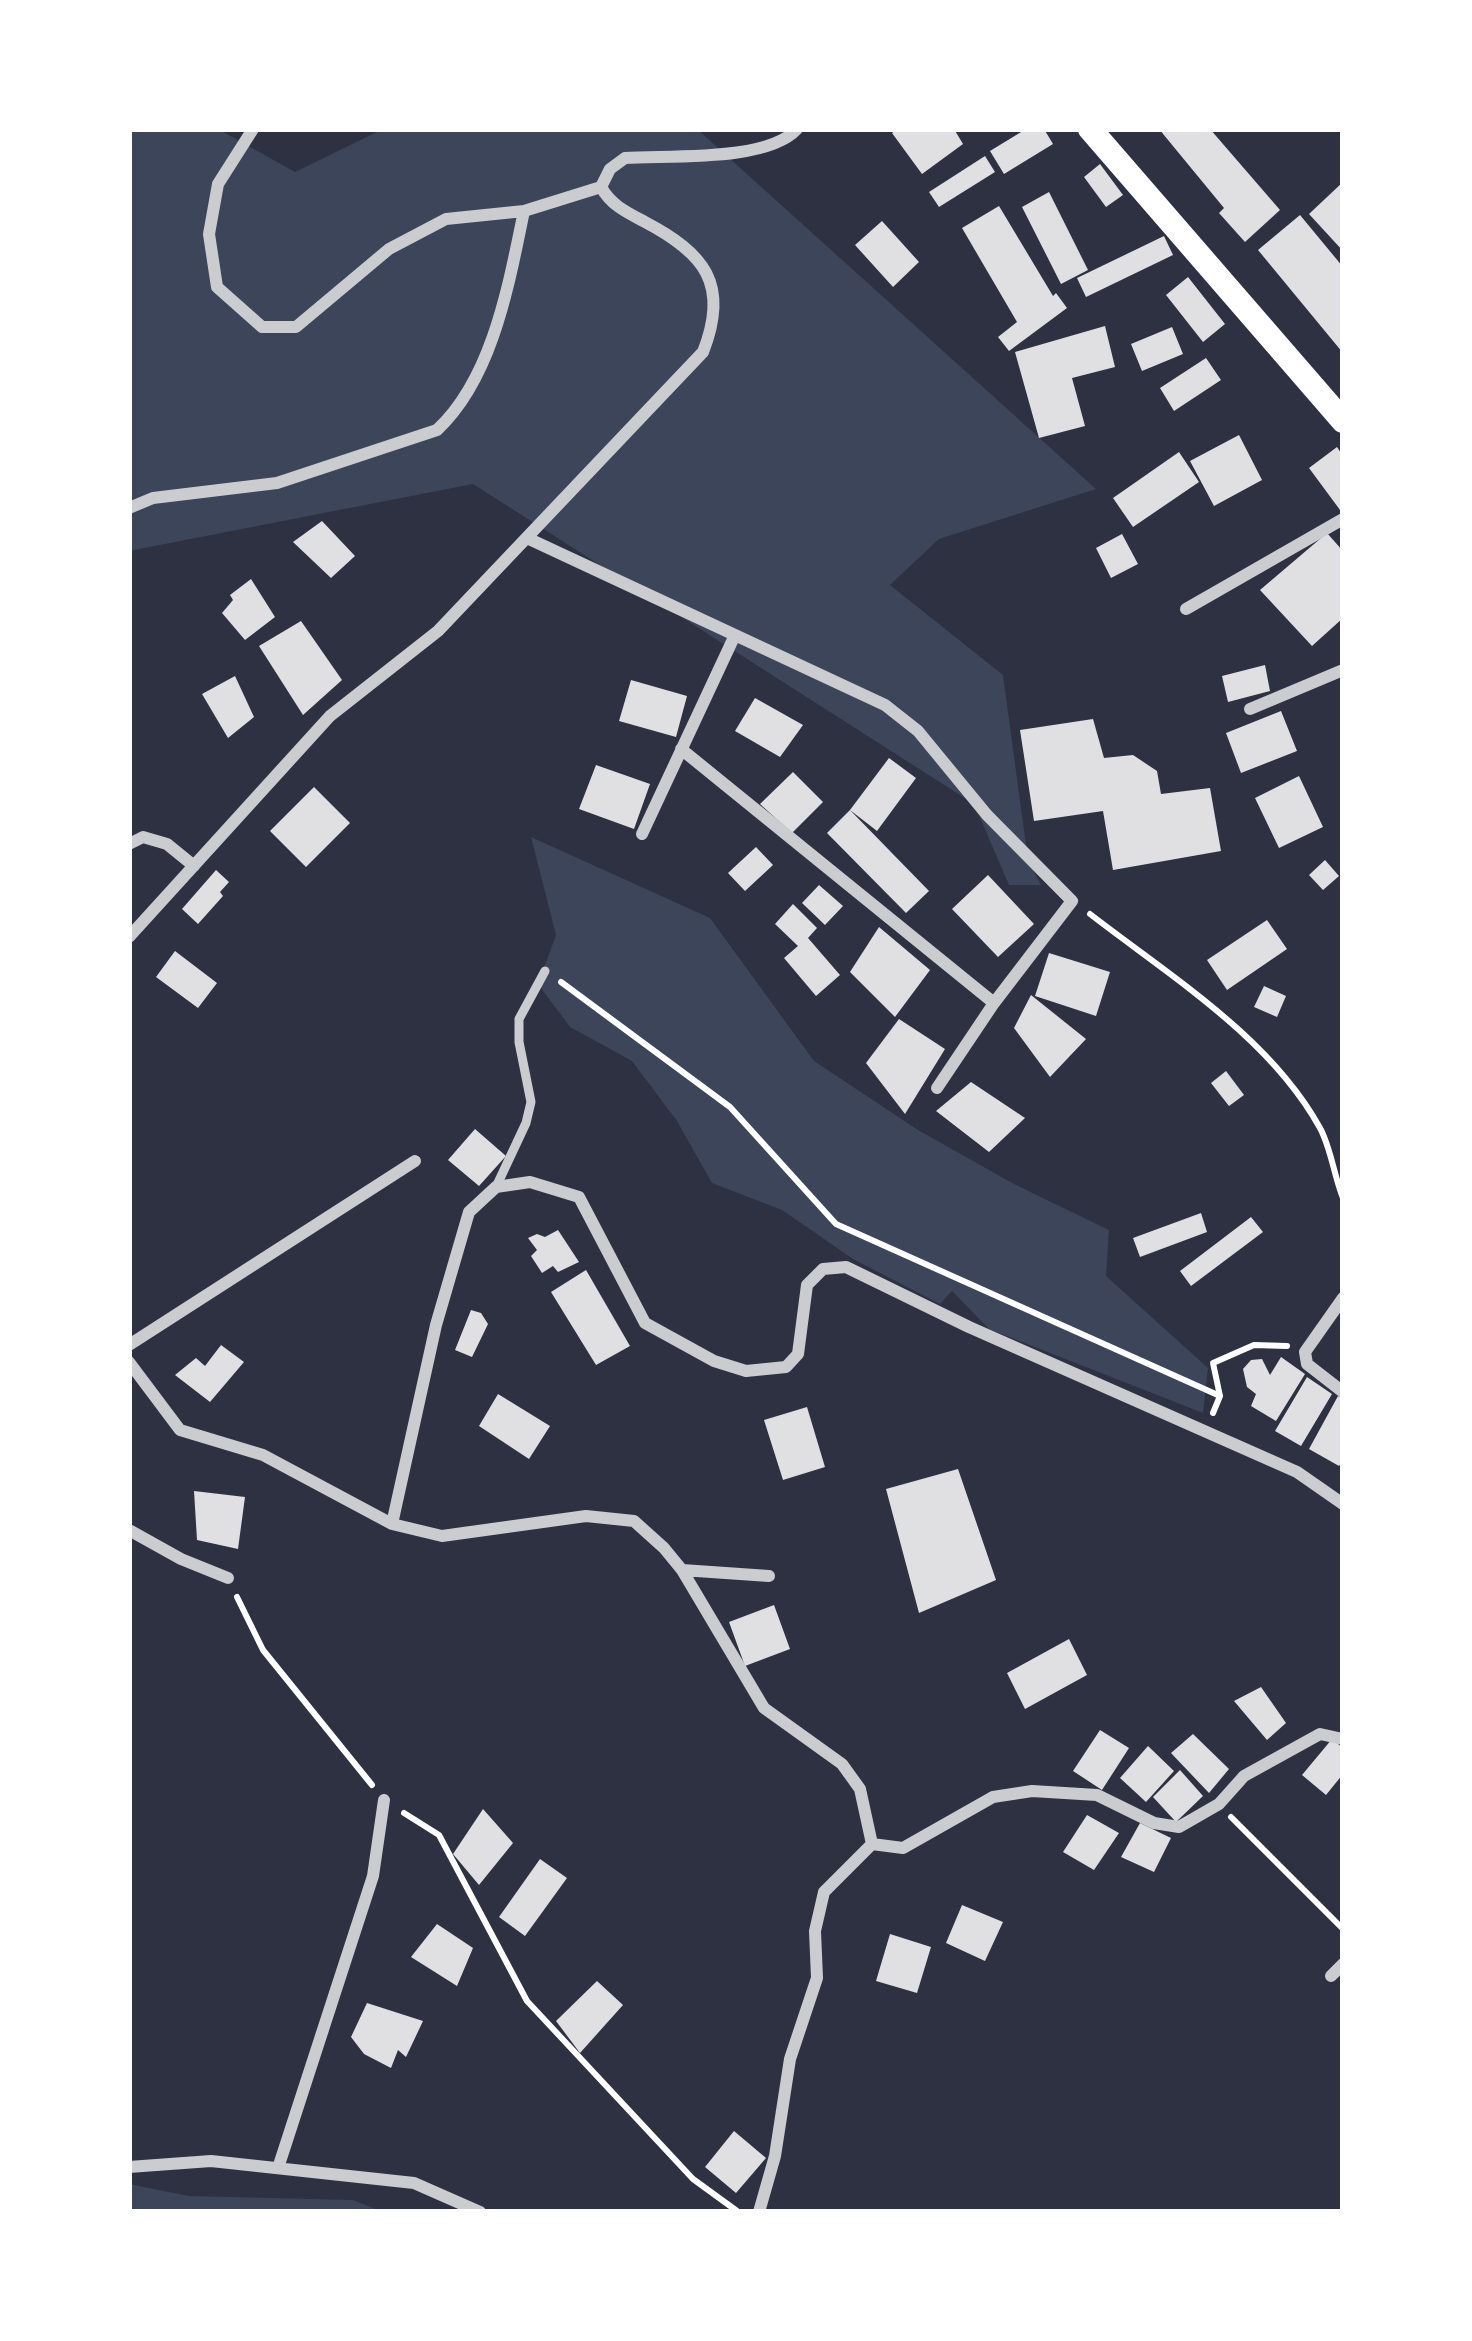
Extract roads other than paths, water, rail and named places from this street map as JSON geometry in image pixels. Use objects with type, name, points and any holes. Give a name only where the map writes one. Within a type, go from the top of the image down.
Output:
[{"type":"main road","points":[[1090,129],[1343,421]]},
{"type":"street","points":[[254,129],[218,184],[209,234],[217,286],[262,327],[296,327],[389,249],[446,219],[524,211],[601,187],[610,169],[625,158],[753,151],[778,143],[797,129]]},
{"type":"street","points":[[129,937],[330,716],[438,631],[704,352],[712,330],[711,280],[700,259],[677,238],[608,200],[601,187]]},
{"type":"street","points":[[129,508],[153,498],[277,483],[437,430],[454,414],[503,315],[524,211]]},
{"type":"street","points":[[1186,609],[1343,520]]},
{"type":"street","points":[[526,538],[885,705],[918,731],[987,814],[1072,901],[994,1003],[938,1088]]},
{"type":"street","points":[[642,833],[735,635]]},
{"type":"street","points":[[1250,710],[1343,670]]},
{"type":"street","points":[[681,749],[994,1003]]},
{"type":"street","points":[[129,844],[143,837],[167,844],[194,866]]},
{"type":"street","points":[[129,1345],[415,1161]]},
{"type":"street","points":[[392,1525],[436,1324],[469,1212],[496,1187],[530,1182],[579,1197],[645,1323],[714,1361],[746,1371],[786,1367],[798,1354],[807,1285],[824,1269],[846,1268],[968,1328],[1297,1472],[1343,1504]]},
{"type":"street","points":[[1343,1298],[1305,1352],[1306,1364],[1343,1392]]},
{"type":"street","points":[[129,1362],[180,1430],[263,1455],[392,1525],[442,1536],[586,1516],[634,1521],[682,1570],[764,1708],[842,1764],[860,1790],[872,1844]]},
{"type":"street","points":[[129,1530],[181,1559],[228,1577]]},
{"type":"street","points":[[682,1570],[769,1576]]},
{"type":"street","points":[[872,1844],[903,1847],[993,1797],[1032,1791],[1097,1795],[1154,1823],[1179,1826],[1219,1804],[1244,1776],[1320,1734],[1343,1739]]},
{"type":"street","points":[[278,2168],[373,1876],[384,1800]]},
{"type":"street","points":[[759,2212],[775,2156],[790,2059],[817,1978],[815,1931],[824,1892],[872,1844]]},
{"type":"street","points":[[1331,1976],[1343,1964]]},
{"type":"street","points":[[129,2167],[211,2161],[414,2183],[480,2212]]},
{"type":"lane","points":[[496,1187],[531,1102],[519,1019],[545,971]]}]
